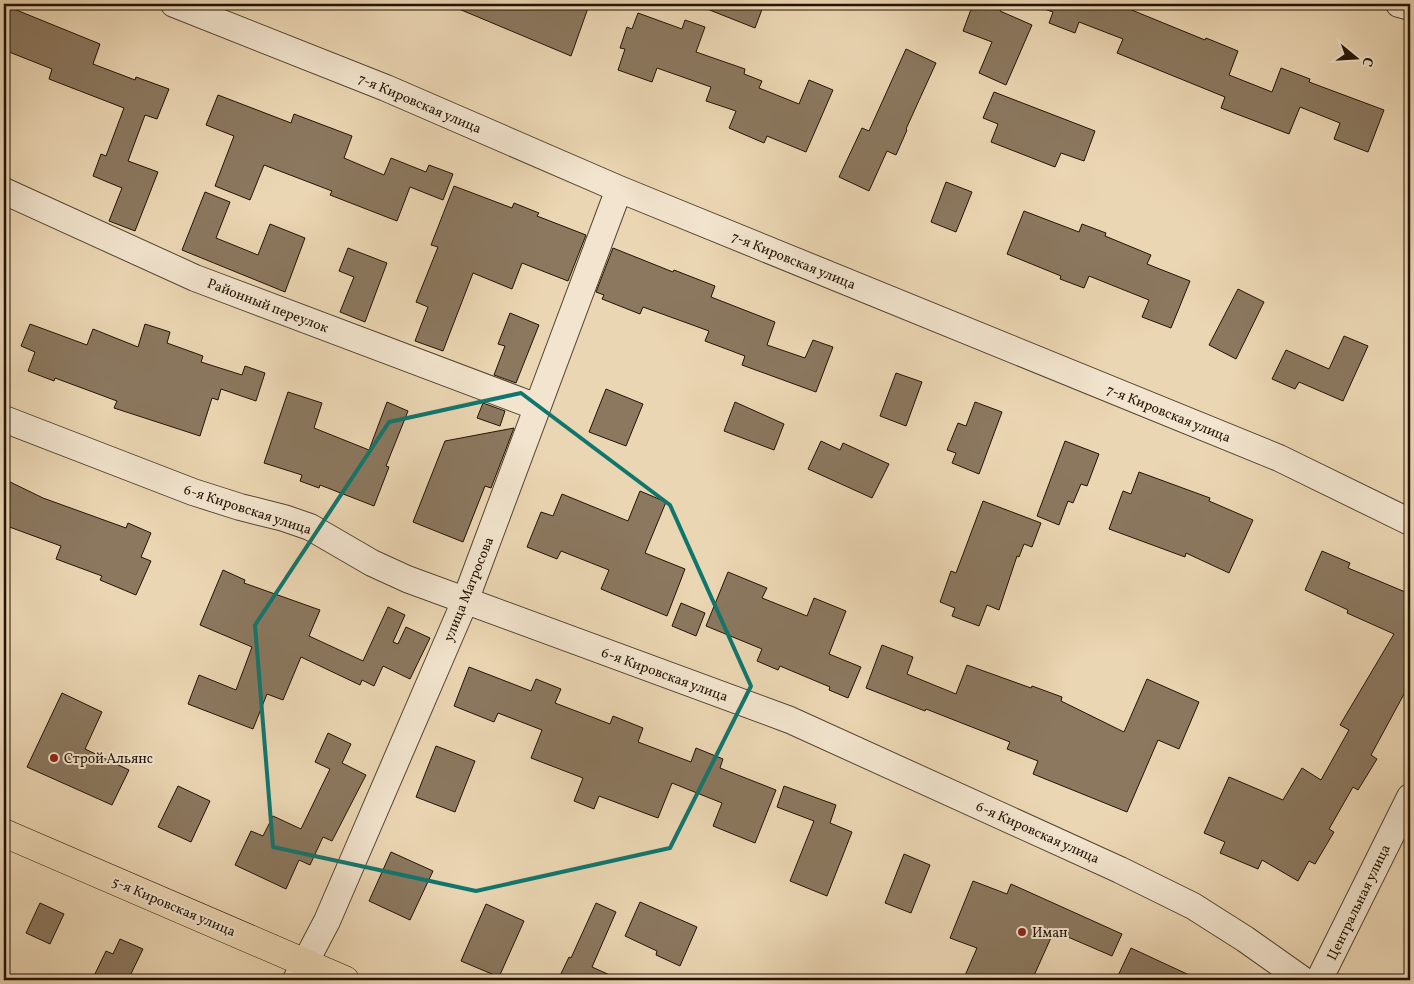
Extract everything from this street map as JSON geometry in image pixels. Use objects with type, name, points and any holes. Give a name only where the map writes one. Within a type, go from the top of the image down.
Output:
[{"type":"main road","name":"5-я Кировская улица","points":[[4,833],[301,971],[345,980]]},
{"type":"street","name":"7-я Кировская улица","points":[[174,4],[386,88],[619,189],[1279,458],[1410,522]]},
{"type":"street","points":[[1399,4],[1410,8]]},
{"type":"street","name":"улица Матросова","points":[[301,971],[327,921],[465,601],[619,189]]},
{"type":"street","name":"Районный переулок","points":[[4,191],[196,278],[537,407]]},
{"type":"street","name":"6-я Кировская улица","points":[[4,420],[193,492],[310,527],[372,563],[407,579],[799,724],[1120,870],[1193,906],[1245,939],[1303,980]]},
{"type":"street","name":"Центральная улица","points":[[1319,980],[1410,798]]},
{"type":"highlighted area","points":[[521,393],[670,505],[751,686],[670,848],[476,891],[273,847],[255,625],[389,422]]},
{"type":"building","points":[[447,4],[576,4],[588,8],[571,56]]},
{"type":"building","points":[[697,4],[764,4],[755,28]]},
{"type":"building","points":[[973,4],[1003,4],[1000,11],[1032,25],[1006,85],[979,73],[992,42],[963,31]]},
{"type":"building","points":[[1036,4],[1117,4],[1205,40],[1206,38],[1238,51],[1229,75],[1272,92],[1281,68],[1310,79],[1309,82],[1384,110],[1368,152],[1334,139],[1340,123],[1300,107],[1289,134],[1221,108],[1225,97],[1117,53],[1123,39],[1079,22],[1075,33],[1049,23],[1053,12],[1036,6]]},
{"type":"building","points":[[4,5],[100,44],[93,64],[135,80],[136,77],[169,89],[157,119],[145,115],[128,161],[158,172],[135,231],[109,221],[122,188],[93,176],[101,154],[106,156],[124,108],[49,79],[52,69],[4,50]]},
{"type":"building","points":[[638,13],[682,29],[685,20],[705,27],[696,52],[745,69],[744,74],[762,81],[759,88],[799,104],[809,80],[833,90],[806,152],[767,136],[764,143],[729,128],[736,111],[706,101],[711,87],[657,68],[652,82],[618,70],[625,49],[620,48],[627,27],[632,29]]},
{"type":"building","points":[[906,49],[936,63],[896,155],[887,151],[869,191],[839,177],[862,128],[869,131]]},
{"type":"building","points":[[994,92],[1095,131],[1084,161],[1061,153],[1055,167],[991,142],[998,124],[983,118]]},
{"type":"building","points":[[218,95],[291,123],[294,114],[352,136],[344,158],[384,175],[391,158],[426,172],[429,165],[453,174],[443,200],[410,187],[397,221],[330,195],[332,191],[264,165],[250,200],[215,186],[234,136],[206,125]]},
{"type":"building","points":[[946,182],[972,192],[956,232],[931,222]]},
{"type":"building","points":[[454,186],[512,208],[514,203],[539,213],[537,216],[586,235],[568,281],[522,263],[512,289],[473,273],[443,351],[415,341],[428,307],[416,302],[438,247],[431,245]]},
{"type":"building","points":[[205,192],[230,202],[216,238],[258,255],[270,224],[305,238],[285,292],[182,250]]},
{"type":"building","points":[[1024,211],[1079,232],[1082,224],[1106,233],[1105,236],[1151,255],[1147,264],[1190,281],[1171,328],[1142,317],[1149,300],[1089,276],[1084,288],[1060,279],[1061,276],[1007,254]]},
{"type":"building","points":[[348,248],[387,263],[365,322],[340,312],[354,277],[339,271]]},
{"type":"building","points":[[613,248],[673,272],[674,270],[715,286],[711,297],[775,322],[767,345],[805,358],[813,340],[833,347],[816,392],[742,365],[745,356],[705,341],[709,331],[643,307],[640,314],[602,299],[604,295],[596,292]]},
{"type":"building","points":[[1238,289],[1264,302],[1236,359],[1209,345]]},
{"type":"building","points":[[510,313],[539,325],[516,383],[494,375],[505,346],[498,344]]},
{"type":"building","points":[[30,324],[87,345],[93,329],[138,347],[145,324],[170,332],[167,343],[203,356],[201,362],[242,375],[245,366],[265,373],[256,401],[221,389],[218,400],[212,398],[200,436],[114,408],[117,401],[55,378],[54,381],[28,371],[35,352],[21,346]]},
{"type":"building","points":[[1344,336],[1368,346],[1343,401],[1299,382],[1295,389],[1272,379],[1286,350],[1329,369]]},
{"type":"building","points":[[896,373],[922,382],[906,426],[880,416]]},
{"type":"building","points":[[606,389],[643,404],[626,446],[589,432]]},
{"type":"building","points":[[288,392],[322,403],[314,428],[369,450],[387,402],[408,411],[386,466],[389,467],[374,506],[320,485],[319,488],[300,481],[302,475],[264,463]]},
{"type":"building","points":[[735,402],[784,424],[774,450],[724,431]]},
{"type":"building","points":[[975,402],[1002,412],[979,474],[952,463],[956,453],[947,450],[958,423],[966,426]]},
{"type":"building","points":[[483,403],[505,411],[500,426],[477,418]]},
{"type":"building","points":[[514,428],[491,488],[485,486],[463,542],[413,522],[445,441]]},
{"type":"building","points":[[821,441],[840,450],[843,443],[889,464],[872,498],[808,469]]},
{"type":"building","points":[[1065,441],[1099,454],[1087,486],[1081,484],[1073,503],[1068,501],[1059,525],[1037,516]]},
{"type":"building","points":[[1139,472],[1210,498],[1209,501],[1253,520],[1229,573],[1186,553],[1185,557],[1109,529],[1123,491],[1131,494]]},
{"type":"building","points":[[4,479],[43,498],[126,528],[128,523],[151,533],[141,557],[151,561],[136,595],[100,580],[102,576],[56,559],[61,546],[4,525]]},
{"type":"building","points":[[640,491],[666,502],[645,553],[685,569],[667,616],[601,589],[609,570],[561,551],[557,559],[527,547],[541,512],[553,516],[562,494],[628,521]]},
{"type":"building","points":[[983,501],[1041,523],[1032,547],[1024,544],[1019,557],[1017,556],[999,610],[987,605],[979,626],[952,616],[955,608],[940,602],[951,571],[956,573]]},
{"type":"building","points":[[1322,551],[1350,563],[1348,568],[1410,594],[1410,683],[1371,755],[1377,759],[1358,790],[1353,787],[1329,829],[1334,832],[1315,864],[1309,861],[1298,881],[1262,860],[1258,869],[1220,853],[1225,842],[1204,833],[1229,777],[1283,800],[1302,768],[1321,780],[1349,730],[1340,725],[1394,634],[1347,613],[1348,610],[1305,590]]},
{"type":"building","points":[[223,570],[245,580],[244,583],[320,610],[309,636],[363,661],[388,607],[405,615],[393,642],[398,644],[406,627],[430,638],[410,679],[383,666],[374,686],[362,680],[360,685],[301,657],[283,700],[267,694],[253,729],[188,704],[199,675],[236,690],[252,647],[200,625]]},
{"type":"building","points":[[728,572],[767,588],[762,598],[807,616],[814,598],[846,611],[829,654],[861,667],[848,698],[829,690],[830,687],[780,666],[778,670],[757,661],[762,649],[706,626]]},
{"type":"building","points":[[681,603],[705,613],[696,636],[672,626]]},
{"type":"building","points":[[882,645],[913,657],[907,674],[956,694],[967,665],[1062,697],[1061,701],[1124,732],[1147,679],[1199,702],[1179,749],[1158,740],[1127,812],[1033,774],[1038,761],[1007,749],[1010,742],[866,688]]},
{"type":"building","points":[[469,667],[531,691],[536,679],[561,689],[555,703],[610,724],[613,716],[643,728],[638,742],[691,762],[696,748],[723,759],[720,768],[776,790],[755,843],[713,826],[722,803],[672,783],[658,818],[599,796],[594,809],[574,801],[583,778],[531,758],[542,730],[498,713],[494,722],[454,706]]},
{"type":"building","points":[[62,693],[102,712],[85,749],[129,770],[112,805],[27,767]]},
{"type":"building","points":[[328,733],[351,744],[342,763],[366,775],[332,841],[323,837],[310,865],[299,860],[286,889],[235,865],[251,831],[263,836],[273,816],[301,829],[330,769],[315,762]]},
{"type":"building","points":[[436,746],[475,761],[455,812],[416,797]]},
{"type":"building","points":[[178,786],[210,801],[191,842],[158,827]]},
{"type":"building","points":[[784,786],[836,805],[830,823],[852,832],[827,896],[790,881],[814,821],[777,807]]},
{"type":"building","points":[[391,852],[433,871],[410,920],[369,901]]},
{"type":"building","points":[[904,854],[930,865],[911,913],[885,903]]},
{"type":"building","points":[[973,881],[1007,894],[1011,884],[1122,934],[1112,956],[1054,931],[1032,980],[963,980],[977,948],[950,938]]},
{"type":"building","points":[[640,902],[697,927],[680,966],[656,955],[657,951],[625,936]]},
{"type":"building","points":[[40,903],[64,914],[50,944],[26,933]]},
{"type":"building","points":[[596,903],[616,912],[592,967],[621,980],[558,980],[569,957],[571,958]]},
{"type":"building","points":[[486,904],[524,921],[499,977],[461,961]]},
{"type":"building","points":[[120,939],[143,949],[128,980],[92,980],[106,951],[113,954]]},
{"type":"building","points":[[1131,948],[1200,980],[1116,980]]},
{"type":"place","name":"Строй Альянс","points":[[54,758]]},
{"type":"place","name":"Иман","points":[[1022,932]]}]
